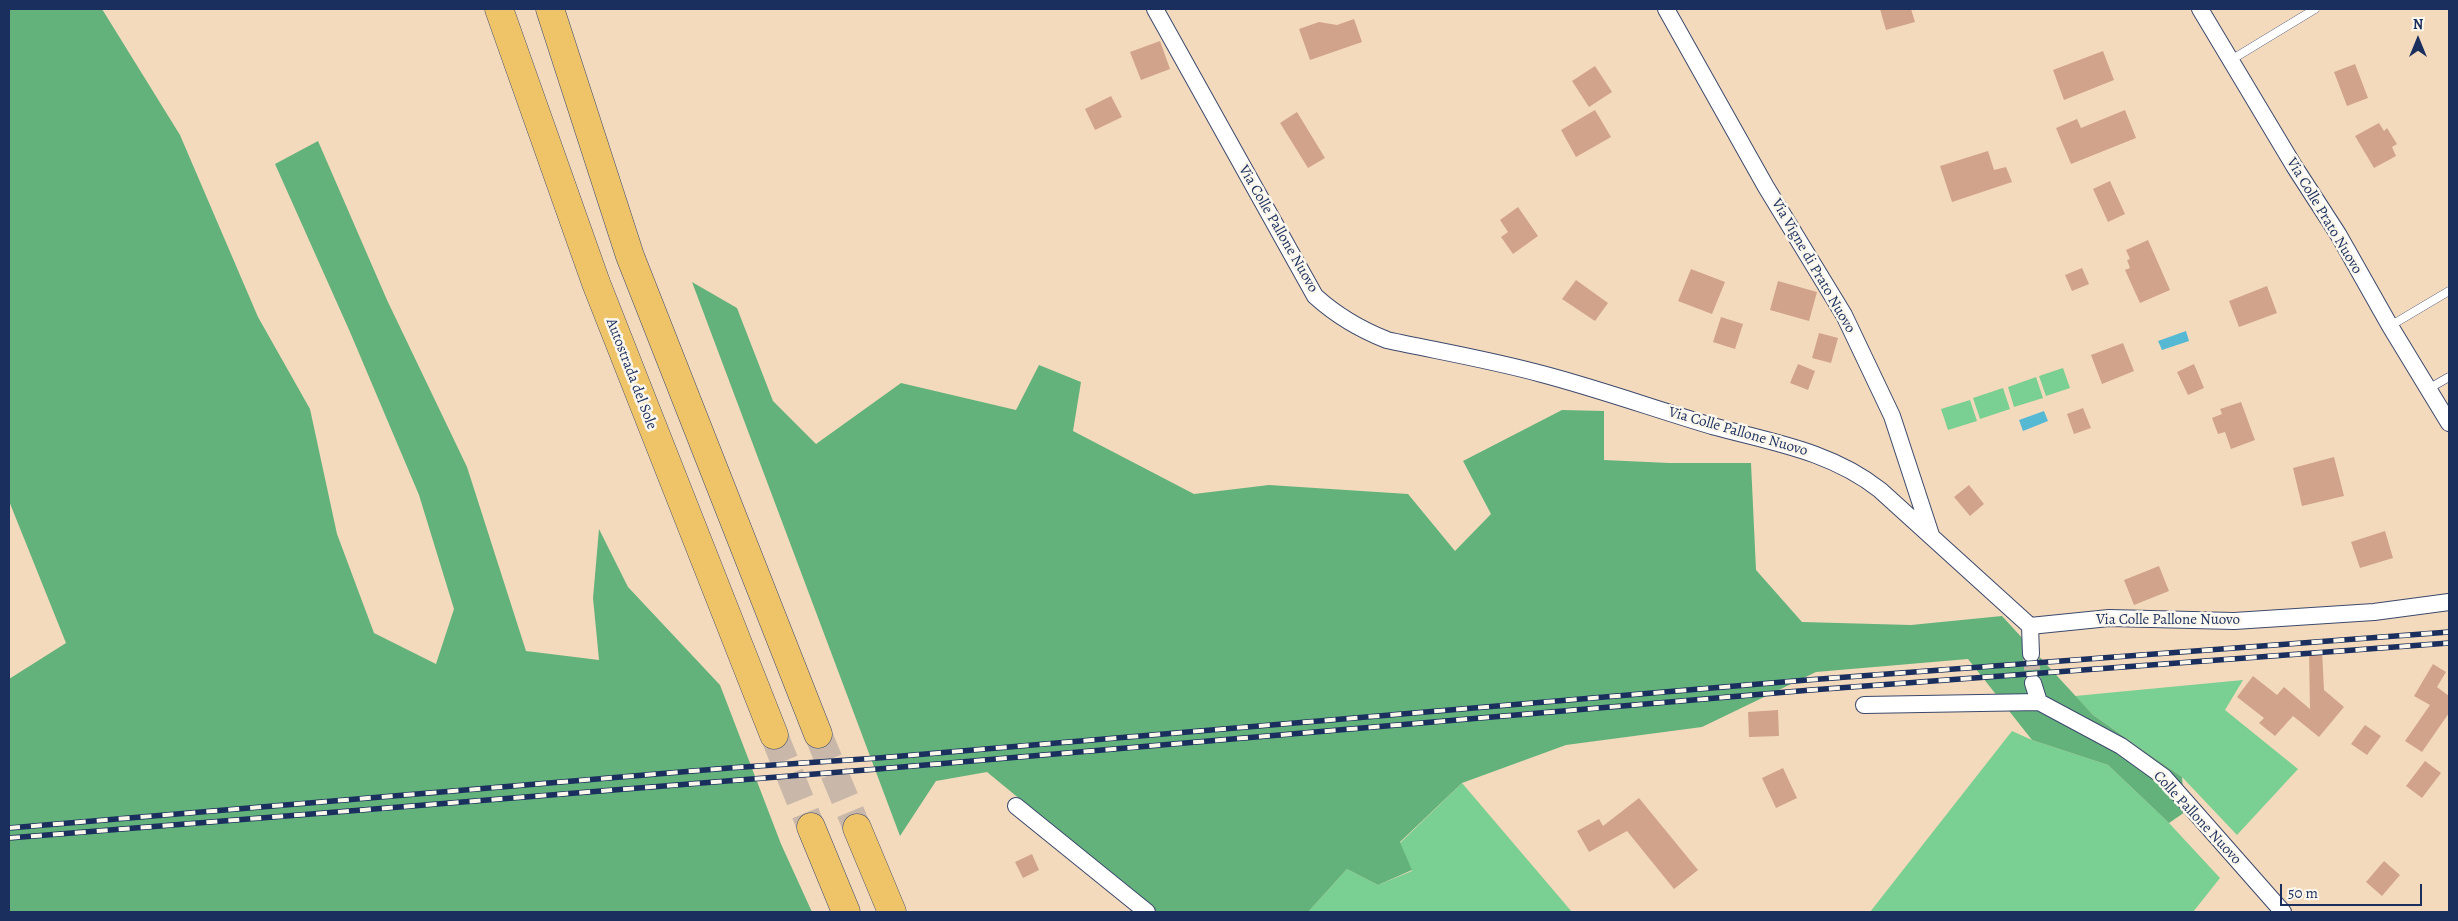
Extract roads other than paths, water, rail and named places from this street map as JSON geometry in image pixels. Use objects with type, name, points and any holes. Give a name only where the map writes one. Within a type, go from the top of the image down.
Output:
[{"type":"highway","name":"Autostrada del Sole","points":[[499,9],[596,283],[774,734]]},
{"type":"highway","points":[[550,9],[630,256],[818,734]]},
{"type":"highway","points":[[811,827],[846,912]]},
{"type":"highway","points":[[857,828],[892,912]]},
{"type":"street","name":"Via Colle Pallone Nuovo","points":[[1155,9],[1315,296],[1349,323],[1387,340],[1541,374],[1712,426],[1818,455],[1853,470],[1868,480],[2030,626],[2110,618],[2243,620],[2374,612],[2449,602]]},
{"type":"street","name":"Via Vigne di Prato Nuovo","points":[[1666,9],[1766,187],[1844,315],[1892,416],[1932,537]]},
{"type":"street","name":"Via Colle Prato Nuovo","points":[[2200,9],[2294,166],[2338,234],[2428,389],[2447,415]]},
{"type":"street","points":[[2030,626],[2031,654]]},
{"type":"street","points":[[1864,705],[2039,702],[2033,683]]},
{"type":"street","name":"Colle Pallone Nuovo","points":[[2039,702],[2121,746],[2164,777],[2283,912]]},
{"type":"street","points":[[1016,806],[1147,912]]},
{"type":"lane","points":[[2231,60],[2315,9]]},
{"type":"lane","points":[[2390,326],[2449,291]]},
{"type":"lane","points":[[2428,389],[2449,377]]},
{"type":"water","points":[[2186,331],[2189,341],[2162,350],[2158,341]]},
{"type":"water","points":[[2044,411],[2048,421],[2023,431],[2019,420]]},
{"type":"tunnel","points":[[2031,654],[2033,683]]},
{"type":"tunnel","points":[[818,734],[857,828]]},
{"type":"tunnel","points":[[774,735],[811,827]]},
{"type":"railway","points":[[9,828],[729,768],[878,758],[1807,680],[2449,632]]},
{"type":"railway","points":[[9,838],[878,769],[1811,690],[2449,643]]}]
